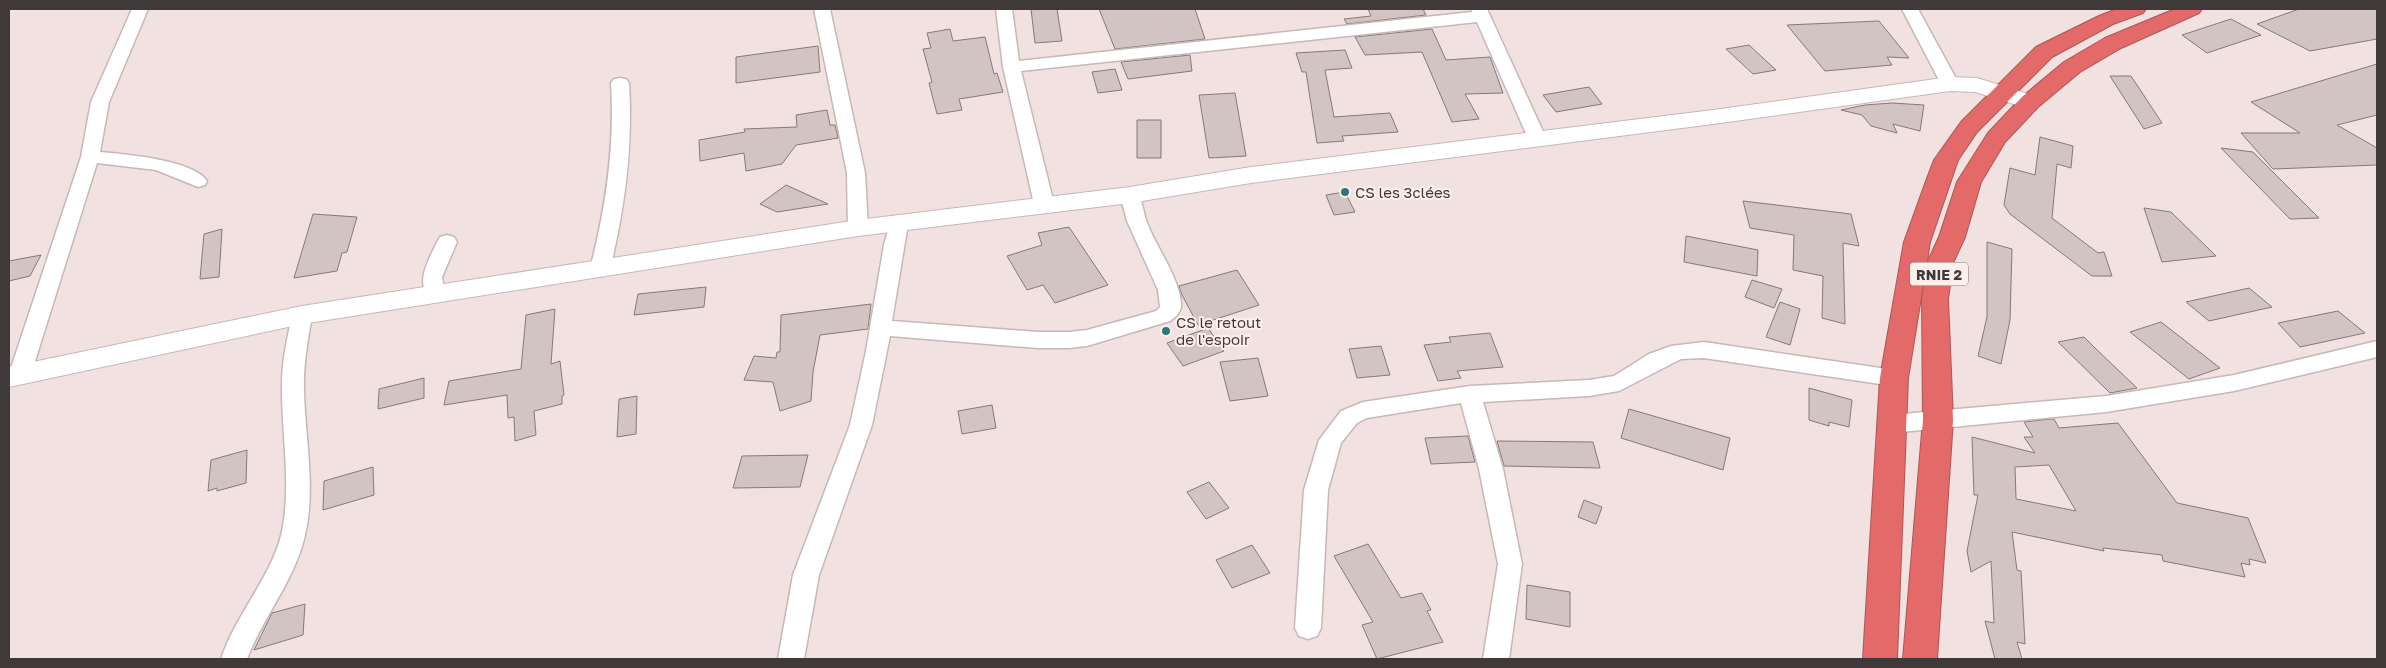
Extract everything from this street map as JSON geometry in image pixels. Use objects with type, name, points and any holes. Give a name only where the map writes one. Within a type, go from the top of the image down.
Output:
[{"type":"highway","name":"RNIE 2","points":[[1880,659],[1894,378],[1916,242],[1946,160],[1968,127],[2001,92],[2044,52],[2106,20],[2136,9]]},
{"type":"highway","name":"RNIE 2","points":[[1921,659],[1938,420],[1935,299],[1940,263],[1952,238],[1969,182],[1996,138],[2030,102],[2072,67],[2114,44],[2192,9]]},
{"type":"main road","points":[[15,375],[302,315],[858,228],[1130,195],[1251,175],[1713,117],[1950,84],[1977,85],[2030,102]]},
{"type":"street","points":[[15,375],[90,157],[100,102],[140,9]]},
{"type":"street","points":[[822,9],[856,172],[858,228]]},
{"type":"street","points":[[1004,9],[1011,68],[1044,204]]},
{"type":"street","points":[[1910,9],[1950,84]]},
{"type":"street","points":[[1011,68],[1481,12],[1536,138]]},
{"type":"street","points":[[600,269],[613,218],[621,164],[623,110],[620,83]]},
{"type":"street","points":[[90,157],[154,162],[185,173],[198,181]]},
{"type":"street","points":[[880,328],[1038,340],[1069,340],[1087,338],[1163,316],[1170,310],[1171,302],[1168,290],[1138,221],[1130,195]]},
{"type":"street","points":[[792,659],[806,575],[861,424],[880,328],[890,256],[898,224]]},
{"type":"street","points":[[435,293],[432,277],[448,242]]},
{"type":"street","points":[[234,659],[246,628],[277,576],[293,535],[298,476],[293,367],[302,315]]},
{"type":"street","points":[[1891,424],[2106,404],[2234,383],[2377,349]]},
{"type":"street","points":[[1308,628],[1316,490],[1330,440],[1349,417],[1363,410],[1470,394],[1589,388],[1619,383],[1642,371],[1657,360],[1680,351],[1704,350],[1894,378]]},
{"type":"street","points":[[1470,394],[1491,469],[1510,564],[1496,659]]},
{"type":"building","points":[[1031,9],[1057,9],[1062,41],[1035,43]]},
{"type":"building","points":[[1099,9],[1195,9],[1205,39],[1115,49]]},
{"type":"building","points":[[1368,9],[1423,9],[1426,15],[1347,24],[1344,19],[1371,16]]},
{"type":"building","points":[[2299,9],[2377,9],[2377,39],[2310,51],[2257,24]]},
{"type":"building","points":[[2231,19],[2261,35],[2207,53],[2182,35]]},
{"type":"building","points":[[1879,21],[1909,58],[1887,57],[1892,65],[1825,71],[1787,25]]},
{"type":"building","points":[[950,29],[953,41],[985,37],[994,74],[997,73],[1003,92],[959,99],[962,110],[937,114],[929,83],[932,82],[923,49],[931,48],[927,33]]},
{"type":"building","points":[[1432,29],[1446,60],[1490,57],[1503,93],[1465,94],[1479,119],[1452,122],[1422,52],[1365,55],[1355,37]]},
{"type":"building","points":[[1749,45],[1776,70],[1753,74],[1726,49]]},
{"type":"building","points":[[818,46],[820,72],[736,83],[736,57]]},
{"type":"building","points":[[1345,50],[1352,68],[1325,70],[1334,117],[1390,113],[1398,132],[1342,136],[1344,141],[1317,143],[1306,72],[1302,72],[1296,53]]},
{"type":"building","points":[[1190,55],[1192,71],[1128,79],[1121,62]]},
{"type":"building","points":[[2377,64],[2377,115],[2337,125],[2377,148],[2377,165],[2273,169],[2241,133],[2300,133],[2251,102]]},
{"type":"building","points":[[1115,69],[1122,90],[1098,93],[1092,72]]},
{"type":"building","points":[[2110,76],[2131,76],[2162,123],[2144,129]]},
{"type":"building","points":[[1589,87],[1602,104],[1556,112],[1543,95]]},
{"type":"building","points":[[1235,93],[1246,156],[1209,158],[1199,95]]},
{"type":"building","points":[[1892,103],[1924,105],[1920,131],[1893,124],[1897,133],[1871,126],[1862,115],[1841,110],[1865,105]]},
{"type":"building","points":[[827,110],[830,125],[835,125],[838,138],[796,145],[782,164],[746,171],[744,153],[700,161],[699,140],[745,132],[744,129],[797,127],[796,115]]},
{"type":"building","points":[[1137,120],[1161,120],[1161,158],[1137,158]]},
{"type":"building","points":[[2040,137],[2073,146],[2071,168],[2057,164],[2052,218],[2098,253],[2104,252],[2112,276],[2092,276],[2010,214],[2004,205],[2010,168],[2035,175]]},
{"type":"building","points":[[2221,148],[2253,152],[2319,218],[2290,219]]},
{"type":"building","points":[[786,185],[828,204],[777,212],[760,204]]},
{"type":"building","points":[[1345,192],[1355,212],[1334,215],[1326,195]]},
{"type":"building","points":[[1743,201],[1851,214],[1859,246],[1843,243],[1845,324],[1822,318],[1823,276],[1793,270],[1794,235],[1750,228]]},
{"type":"building","points":[[2144,208],[2171,212],[2216,256],[2162,262]]},
{"type":"building","points":[[313,214],[357,217],[347,252],[342,253],[337,271],[294,278]]},
{"type":"building","points":[[1069,227],[1108,285],[1055,303],[1043,285],[1027,290],[1007,256],[1042,245],[1038,233]]},
{"type":"building","points":[[222,229],[219,277],[200,279],[204,234]]},
{"type":"building","points":[[1686,236],[1758,250],[1757,276],[1684,262]]},
{"type":"building","points":[[1987,242],[2012,249],[2010,320],[2001,364],[1978,356],[1987,317]]},
{"type":"building","points":[[41,255],[30,276],[9,281],[9,261]]},
{"type":"building","points":[[1237,270],[1259,305],[1198,325],[1179,286]]},
{"type":"building","points":[[1752,280],[1782,289],[1774,308],[1745,297]]},
{"type":"building","points":[[706,287],[704,307],[634,315],[638,294]]},
{"type":"building","points":[[2249,288],[2272,307],[2209,321],[2186,302]]},
{"type":"building","points":[[1780,302],[1800,309],[1790,345],[1766,337]]},
{"type":"building","points":[[871,304],[868,329],[820,335],[813,372],[811,401],[780,411],[773,382],[744,380],[754,356],[776,358],[777,352],[780,352],[781,315]]},
{"type":"building","points":[[555,309],[551,364],[560,361],[564,395],[562,396],[562,404],[534,411],[536,435],[515,441],[514,417],[508,418],[507,395],[444,405],[449,381],[521,369],[526,315]]},
{"type":"building","points":[[2338,311],[2365,333],[2300,347],[2278,323]]},
{"type":"building","points":[[2161,322],[2220,368],[2189,379],[2130,332]]},
{"type":"building","points":[[1208,328],[1224,351],[1183,366],[1167,343]]},
{"type":"building","points":[[1490,333],[1503,367],[1457,371],[1461,378],[1438,381],[1424,345],[1451,342],[1449,337]]},
{"type":"building","points":[[2084,337],[2137,388],[2110,393],[2058,342]]},
{"type":"building","points":[[1381,346],[1390,375],[1357,378],[1349,349]]},
{"type":"building","points":[[1258,358],[1268,396],[1230,401],[1220,362]]},
{"type":"building","points":[[424,378],[424,398],[378,409],[379,389]]},
{"type":"building","points":[[1809,388],[1852,400],[1849,427],[1829,422],[1829,426],[1809,420]]},
{"type":"building","points":[[637,396],[636,434],[617,437],[619,399]]},
{"type":"building","points":[[992,405],[996,428],[962,434],[958,411]]},
{"type":"building","points":[[1629,409],[1730,438],[1723,470],[1621,438]]},
{"type":"building","points":[[2054,419],[2059,428],[2118,423],[2177,503],[2248,518],[2266,563],[2249,559],[2250,565],[2241,563],[2245,577],[2163,561],[2162,555],[2103,548],[2104,551],[2012,532],[2017,570],[2021,571],[2025,644],[2017,642],[2022,659],[1995,659],[1985,621],[1994,623],[1991,561],[1971,572],[1967,551],[1978,495],[1974,495],[1972,437],[2035,453],[2024,437],[2033,437],[2024,422]],"holes":[[[2049,465],[2076,511],[2016,499],[2015,467]]]},
{"type":"building","points":[[1468,436],[1475,462],[1431,464],[1425,438]]},
{"type":"building","points":[[1497,441],[1593,442],[1600,468],[1504,466]]},
{"type":"building","points":[[247,450],[246,483],[217,491],[217,488],[208,491],[211,460]]},
{"type":"building","points":[[808,455],[800,487],[733,488],[742,456]]},
{"type":"building","points":[[373,467],[374,495],[323,510],[324,481]]},
{"type":"building","points":[[1209,482],[1229,508],[1206,519],[1187,492]]},
{"type":"building","points":[[1584,500],[1602,507],[1596,524],[1578,517]]},
{"type":"building","points":[[1368,544],[1401,598],[1422,593],[1431,610],[1427,611],[1443,642],[1377,659],[1362,625],[1373,622],[1334,556]]},
{"type":"building","points":[[1252,545],[1270,573],[1232,588],[1216,560]]},
{"type":"building","points":[[1527,585],[1570,592],[1570,627],[1526,619]]},
{"type":"building","points":[[305,604],[303,635],[254,650],[272,613]]},
{"type":"place","name":"CS les 3clées","points":[[1345,192]]},
{"type":"place","name":"CS le retout de l'espoir","points":[[1166,331]]}]
